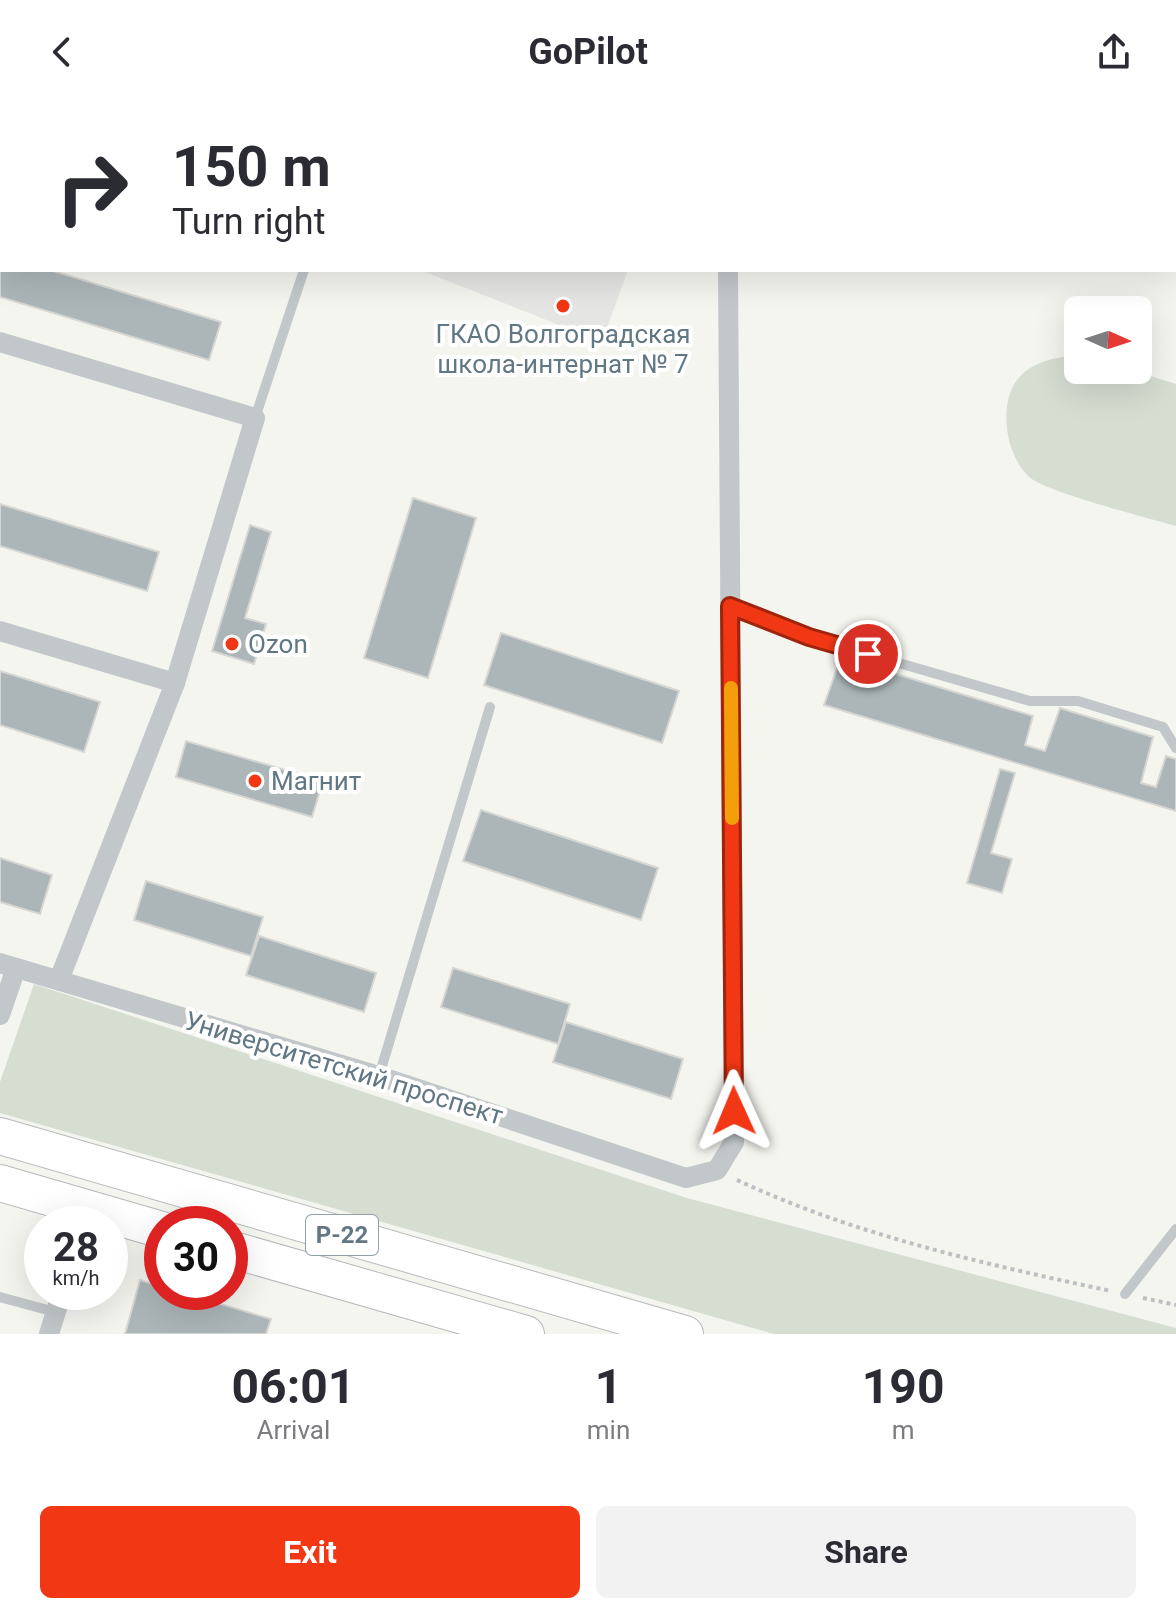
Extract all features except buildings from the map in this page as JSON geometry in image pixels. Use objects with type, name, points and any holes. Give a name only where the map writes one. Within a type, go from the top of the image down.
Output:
[{"type":"highway","name":"Р-22","points":[[0,1136],[685,1334]]},
{"type":"highway","points":[[0,1183],[60,1206]]},
{"type":"highway","name":"Р-22","points":[[248,1254],[526,1334]]},
{"type":"street","points":[[717,1170],[734,1142],[728,272]]},
{"type":"street","points":[[0,342],[255,418],[175,683],[59,980]]},
{"type":"street","points":[[0,631],[175,683]]},
{"type":"street","points":[[0,1015],[8,966]]},
{"type":"street","name":"Университетский проспект","points":[[8,966],[379,1076],[686,1178],[717,1170]]},
{"type":"street","points":[[49,1334],[55,1312]]},
{"type":"lane","points":[[255,418],[303,272]]},
{"type":"lane","points":[[730,606],[809,637],[1030,701],[1078,701],[1163,727],[1176,748]]},
{"type":"lane","points":[[379,1076],[490,707]]},
{"type":"lane","points":[[1125,1294],[1176,1229]]},
{"type":"lane","points":[[0,1297],[55,1312]]},
{"type":"path","points":[[717,1170],[850,1224],[998,1267],[1176,1305]]},
{"type":"shaded area","name":"ГКАО Волгоградская школа-интернат № 7","points":[[425,272],[627,272],[602,342]]},
{"type":"shaded area","points":[[1064,357],[1064,384],[1152,384],[1152,377],[1176,384],[1176,526],[1055,490],[1029,477],[1022,469],[1012,450],[1007,428],[1009,396],[1014,385],[1028,370]]},
{"type":"shaded area","points":[[34,984],[687,1198],[1176,1328],[1176,1334],[774,1334],[0,1113],[0,1082]]},
{"type":"slow traffic","points":[[731,688],[732,818]]},
{"type":"place","name":"ГКАО Волгоградская школа-интернат № 7","points":[[563,306]]},
{"type":"place","name":"Ozon","points":[[232,644]]},
{"type":"place","name":"Магнит","points":[[255,781]]},
{"type":"route","points":[[734,1111],[730,606],[809,637],[868,654]]}]
